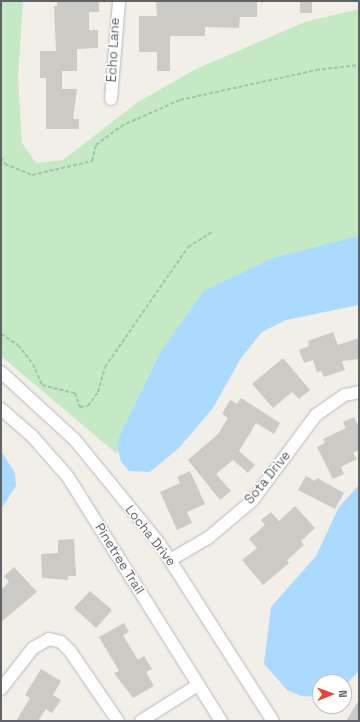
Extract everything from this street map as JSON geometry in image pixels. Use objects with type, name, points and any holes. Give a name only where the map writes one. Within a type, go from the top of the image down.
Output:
[{"type":"street","name":"Echo Lane","points":[[111,99],[119,1]]},
{"type":"street","name":"Locha Drive","points":[[1,372],[75,440],[170,560],[273,721]]},
{"type":"street","name":"Sota Drive","points":[[170,560],[208,538],[252,501],[316,415],[345,395],[359,392]]},
{"type":"street","name":"Pinetree Trail","points":[[1,409],[32,436],[68,477],[222,721]]},
{"type":"street","points":[[1,689],[33,648],[49,639],[61,642],[118,721]]},
{"type":"street","points":[[141,721],[198,685]]},
{"type":"path","points":[[1,157],[5,164],[32,174],[92,161],[96,145],[121,126],[180,100],[316,70],[359,65]]},
{"type":"path","points":[[1,334],[18,345],[32,364],[42,385],[75,393],[80,407],[88,406],[98,392],[105,367],[188,246],[212,232]]},
{"type":"green space","points":[[1,1],[23,1],[18,77],[22,143],[36,163],[63,160],[138,102],[196,69],[305,22],[359,9],[359,236],[322,248],[161,351],[122,430],[117,454],[1,356]]},
{"type":"water","points":[[359,236],[359,305],[286,320],[262,332],[241,358],[213,408],[179,448],[150,472],[129,471],[121,462],[117,445],[122,430],[161,351],[204,291],[273,258]]},
{"type":"water","points":[[1,451],[15,473],[16,486],[1,509]]},
{"type":"water","points":[[359,485],[359,671],[352,678],[352,674],[312,674],[312,697],[301,696],[287,690],[264,664],[271,607],[316,556],[339,507]]},
{"type":"building","points":[[57,1],[99,1],[99,12],[89,12],[89,30],[98,30],[98,48],[77,49],[77,71],[62,71],[62,89],[77,89],[73,119],[79,119],[79,129],[46,129],[46,78],[40,78],[40,51],[56,51],[54,6],[57,6]]},
{"type":"building","points":[[156,1],[257,1],[257,17],[240,17],[239,28],[205,27],[205,36],[170,36],[170,71],[157,71],[157,52],[139,52],[139,16],[157,16]]},
{"type":"building","points":[[300,1],[312,1],[312,13],[300,13]]},
{"type":"building","points":[[333,332],[338,345],[359,338],[359,359],[342,361],[345,370],[324,377],[321,371],[317,372],[313,360],[304,363],[299,350],[309,346],[308,341]]},
{"type":"building","points":[[283,358],[310,390],[299,399],[292,392],[273,408],[252,384]]},
{"type":"building","points":[[241,398],[280,423],[274,434],[256,423],[239,451],[255,465],[248,473],[233,460],[216,474],[231,491],[220,500],[188,460],[218,434],[228,418],[222,414],[230,400],[237,404]]},
{"type":"building","points":[[354,417],[359,427],[359,450],[353,453],[357,459],[341,467],[344,474],[333,479],[317,447],[325,443],[323,439],[346,428],[343,422]]},
{"type":"building","points":[[190,471],[205,504],[187,512],[192,523],[177,530],[160,492],[180,483],[177,477]]},
{"type":"building","points":[[306,476],[315,481],[317,478],[344,493],[335,509],[298,490]]},
{"type":"building","points":[[295,506],[315,528],[301,541],[304,545],[287,560],[289,563],[263,585],[242,560],[257,548],[249,539],[265,525],[261,520],[271,512],[279,521]]},
{"type":"building","points":[[74,539],[76,576],[68,576],[68,580],[42,578],[41,554],[58,553],[58,540]]},
{"type":"building","points":[[14,567],[37,592],[1,622],[1,590],[9,582],[4,576]]},
{"type":"building","points":[[90,591],[112,610],[96,628],[74,608]]},
{"type":"building","points":[[124,623],[129,632],[123,635],[138,660],[144,656],[152,669],[146,672],[154,686],[133,698],[114,673],[119,671],[99,637]]},
{"type":"building","points":[[41,669],[61,681],[53,695],[61,700],[52,713],[46,709],[38,721],[16,721],[30,698],[25,695]]},
{"type":"building","points":[[359,700],[359,721],[346,721],[350,714],[352,714],[352,711]]}]
